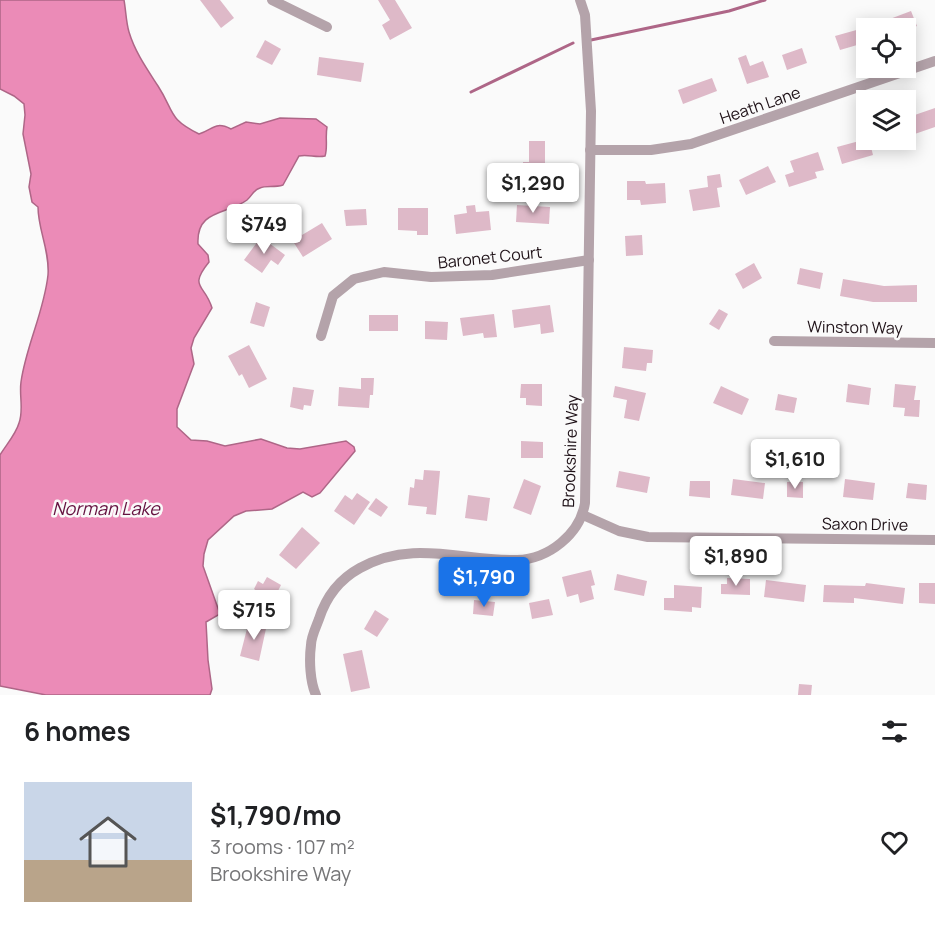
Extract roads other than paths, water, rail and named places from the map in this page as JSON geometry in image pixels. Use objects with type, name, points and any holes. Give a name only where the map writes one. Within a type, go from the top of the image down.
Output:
[{"type":"street","points":[[272,0],[327,27]]},
{"type":"street","name":"Brookshire Way","points":[[316,695],[313,687],[311,645],[324,602],[348,575],[378,558],[408,552],[519,560],[548,552],[566,539],[583,516],[591,111],[585,15],[580,0]]},
{"type":"street","name":"Heath Lane","points":[[590,150],[651,150],[691,144],[935,61]]},
{"type":"street","name":"Baronet Court","points":[[321,336],[333,296],[354,279],[384,272],[430,278],[492,275],[589,260]]},
{"type":"street","name":"Winston Way","points":[[774,341],[935,343]]},
{"type":"street","name":"Saxon Drive","points":[[583,516],[619,531],[648,537],[935,540]]},
{"type":"water","name":"Norman Lake","points":[[0,0],[124,0],[129,32],[142,60],[176,119],[199,134],[218,126],[231,129],[246,122],[260,124],[280,118],[316,119],[327,127],[325,156],[299,156],[283,185],[258,189],[239,205],[214,214],[202,224],[199,233],[198,244],[208,255],[209,262],[199,282],[212,308],[194,338],[191,348],[194,364],[177,409],[177,427],[191,440],[225,446],[261,439],[287,448],[300,449],[346,441],[354,447],[355,451],[320,493],[312,497],[303,492],[272,509],[246,511],[234,516],[208,540],[203,566],[220,614],[206,622],[212,689],[210,695],[46,695],[0,686],[0,455],[16,431],[20,418],[23,369],[43,302],[48,266],[38,207],[32,202],[29,187],[31,174],[23,134],[24,104],[0,89]]},
{"type":"waterway","points":[[591,40],[729,11],[765,0]]},
{"type":"waterway","points":[[471,92],[573,43]]}]
